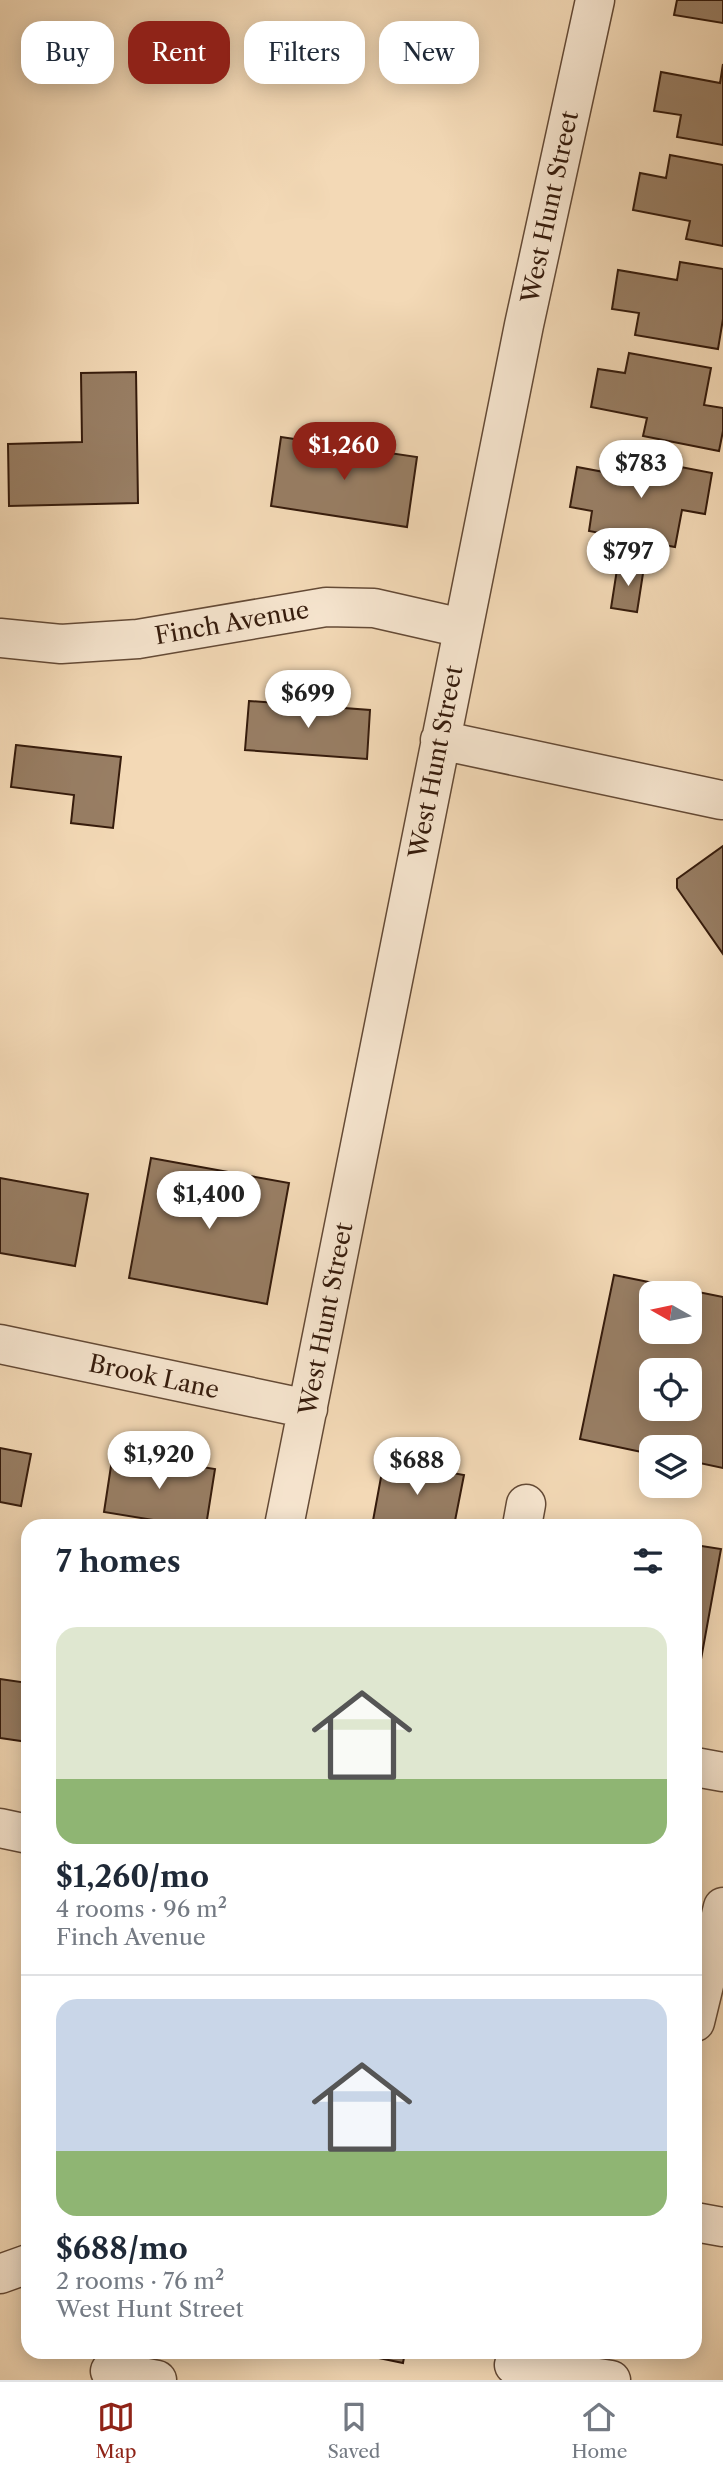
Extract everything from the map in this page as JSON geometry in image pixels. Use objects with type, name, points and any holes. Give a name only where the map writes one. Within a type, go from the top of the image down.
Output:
[{"type":"street","name":"West Hunt Street","points":[[285,1519],[462,628],[524,325],[595,0]]},
{"type":"street","name":"Finch Avenue","points":[[0,638],[61,644],[138,639],[326,607],[374,608],[462,628]]},
{"type":"street","points":[[440,740],[721,800]]},
{"type":"street","name":"Brook Lane","points":[[0,1344],[308,1409]]},
{"type":"street","points":[[702,1768],[723,1772]]},
{"type":"street","points":[[0,1828],[21,1832]]},
{"type":"street","points":[[702,1993],[723,1907]]},
{"type":"street","points":[[702,2223],[723,2227]]},
{"type":"street","points":[[0,2274],[21,2266]]},
{"type":"street","points":[[514,2365],[611,2380]]},
{"type":"street","points":[[111,2368],[157,2380]]},
{"type":"building","points":[[677,0],[723,0],[723,23],[674,15]]},
{"type":"building","points":[[723,64],[723,145],[677,137],[681,115],[654,111],[661,72],[720,83]]},
{"type":"building","points":[[670,155],[723,165],[723,246],[686,239],[690,221],[633,210],[640,173],[666,178]]},
{"type":"building","points":[[680,262],[723,269],[723,319],[718,349],[635,335],[639,313],[612,309],[618,270],[677,280]]},
{"type":"building","points":[[629,353],[711,368],[704,405],[723,408],[723,431],[719,451],[643,436],[647,418],[591,407],[598,369],[625,373]]},
{"type":"building","points":[[136,372],[138,503],[9,506],[8,444],[82,442],[81,373]]},
{"type":"building","points":[[281,437],[417,457],[407,527],[271,506]]},
{"type":"building","points":[[639,459],[712,473],[705,514],[682,510],[675,547],[589,531],[592,511],[570,507],[577,467],[636,478]]},
{"type":"building","points":[[618,563],[644,567],[637,612],[611,608]]},
{"type":"building","points":[[249,701],[370,710],[367,759],[245,750]]},
{"type":"building","points":[[16,745],[121,757],[113,828],[71,823],[74,795],[11,787]]},
{"type":"building","points":[[723,846],[723,954],[677,888],[677,879]]},
{"type":"building","points":[[151,1158],[289,1183],[267,1304],[129,1278]]},
{"type":"building","points":[[0,1178],[88,1194],[75,1266],[0,1253]]},
{"type":"building","points":[[614,1275],[644,1281],[639,1281],[639,1344],[702,1344],[702,1293],[723,1297],[723,1468],[702,1464],[702,1435],[639,1435],[639,1451],[580,1439]]},
{"type":"building","points":[[0,1448],[31,1454],[21,1506],[0,1502]]},
{"type":"building","points":[[113,1453],[215,1469],[207,1519],[147,1519],[104,1512]]},
{"type":"building","points":[[384,1461],[464,1475],[455,1519],[373,1519]]},
{"type":"building","points":[[702,1546],[721,1549],[702,1654]]},
{"type":"building","points":[[0,1679],[21,1682],[21,1741],[0,1738]]},
{"type":"building","points":[[384,2359],[404,2359],[403,2363]]}]
